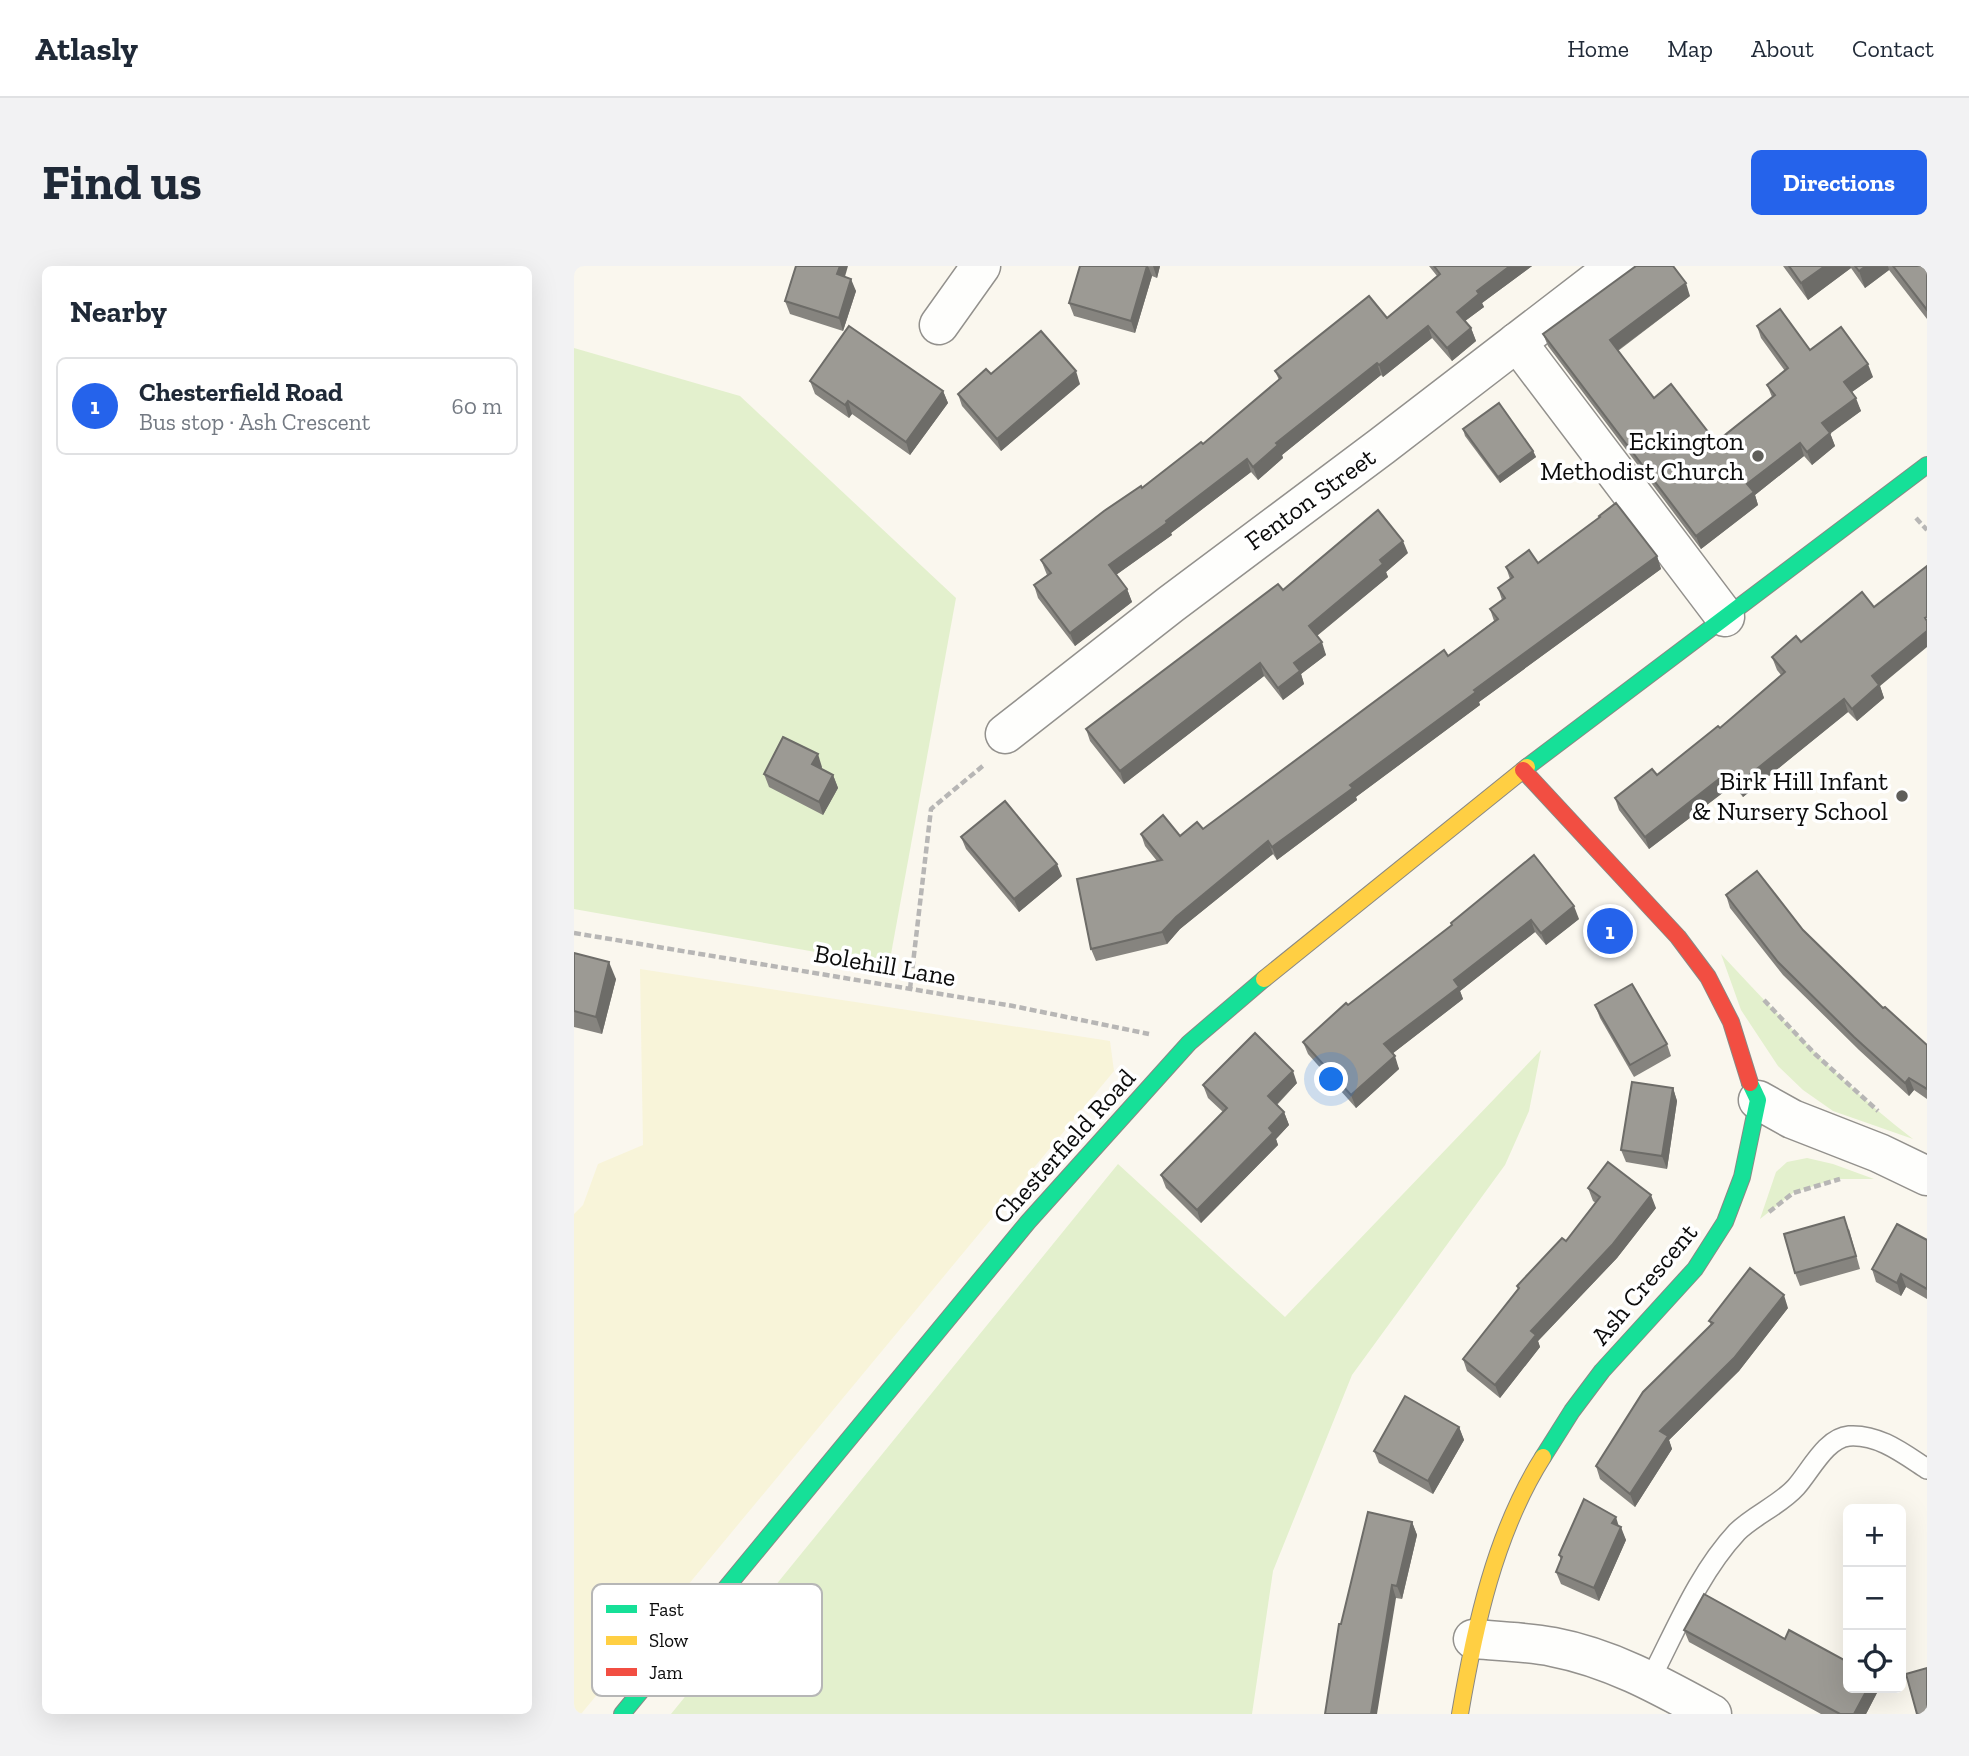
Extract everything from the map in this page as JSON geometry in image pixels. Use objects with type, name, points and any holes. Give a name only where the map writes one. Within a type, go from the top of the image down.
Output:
[{"type":"main road","name":"Chesterfield Road","points":[[729,1584],[1019,1232],[1189,1043],[1305,944],[1523,770],[1927,465]]},
{"type":"main road","points":[[1523,770],[1678,937],[1708,977],[1731,1022],[1746,1074],[1758,1100]]},
{"type":"main road","name":"Ash Crescent","points":[[1460,1714],[1473,1639],[1493,1569],[1515,1510],[1540,1462],[1572,1411],[1602,1371],[1695,1269],[1726,1222],[1742,1177],[1758,1100]]},
{"type":"main road","name":"Chesterfield Road","points":[[622,1714],[637,1696]]},
{"type":"street","points":[[939,325],[981,266]]},
{"type":"street","name":"Fenton Street","points":[[1005,734],[1181,596],[1616,266]]},
{"type":"street","points":[[1517,342],[1725,617]]},
{"type":"street","points":[[1758,1100],[1791,1119],[1879,1153],[1927,1176]]},
{"type":"street","points":[[1473,1639],[1553,1647],[1600,1660],[1650,1680],[1712,1714]]},
{"type":"lane","points":[[1650,1680],[1710,1564],[1739,1530],[1794,1489],[1836,1440],[1848,1436],[1870,1438],[1894,1448],[1927,1469]]},
{"type":"path","points":[[910,989],[931,809],[993,757],[1005,734]]},
{"type":"path","name":"Bolehill Lane","points":[[574,933],[1013,1006],[1189,1043]]},
{"type":"path","points":[[1759,994],[1815,1054],[1884,1117]]},
{"type":"path","points":[[1726,1222],[1759,1219],[1793,1193],[1835,1180],[1848,1179]]},
{"type":"shaded area","points":[[640,969],[1110,1041],[1114,1071],[689,1584],[592,1584],[592,1696],[596,1696],[581,1714],[574,1714],[574,1214],[583,1205],[598,1164],[643,1145]]},
{"type":"green space","points":[[574,348],[740,396],[956,598],[889,965],[574,909]]},
{"type":"green space","points":[[1721,954],[1837,1074],[1913,1139],[1833,1111],[1803,1090],[1778,1066],[1741,1010]]},
{"type":"green space","points":[[1541,1050],[1529,1111],[1505,1165],[1352,1375],[1273,1571],[1252,1714],[671,1714],[686,1696],[822,1696],[822,1584],[777,1584],[1118,1164],[1285,1317]]},
{"type":"green space","points":[[1807,1158],[1874,1179],[1835,1179],[1793,1193],[1760,1219],[1776,1172],[1787,1162]]},
{"type":"building","points":[[796,266],[840,266],[837,274],[851,279],[839,318],[785,301]]},
{"type":"building","points":[[1080,266],[1147,266],[1131,321],[1069,303]]},
{"type":"building","points":[[1434,266],[1510,266],[1477,291],[1479,294],[1457,312],[1471,328],[1447,348],[1428,326],[1276,443],[1278,445],[1253,467],[1247,459],[1109,565],[1127,589],[1070,633],[1034,585],[1051,573],[1041,560],[1104,511],[1141,486],[1142,488],[1201,442],[1203,444],[1281,378],[1275,371],[1369,296],[1387,318],[1440,274]]},
{"type":"building","points":[[1636,266],[1673,266],[1686,283],[1610,340],[1654,398],[1671,384],[1716,442],[1775,395],[1767,385],[1788,368],[1757,326],[1780,309],[1810,350],[1841,327],[1868,364],[1844,382],[1856,398],[1822,423],[1830,433],[1807,452],[1800,443],[1747,484],[1754,492],[1696,536],[1543,334]]},
{"type":"building","points":[[1789,266],[1825,266],[1801,283]]},
{"type":"building","points":[[1893,266],[1927,266],[1927,310]]},
{"type":"building","points":[[849,326],[943,391],[906,442],[848,401],[845,405],[810,381]]},
{"type":"building","points":[[1041,331],[1076,371],[997,439],[958,394],[986,369],[991,374]]},
{"type":"building","points":[[1499,403],[1533,451],[1498,477],[1463,429]]},
{"type":"building","points":[[1616,503],[1657,556],[1474,690],[1476,692],[1350,785],[1353,788],[1272,847],[1268,841],[1176,917],[1162,932],[1091,949],[1077,879],[1162,860],[1141,834],[1163,815],[1180,836],[1197,822],[1203,829],[1444,650],[1448,656],[1498,619],[1490,609],[1505,598],[1498,588],[1513,577],[1506,567],[1529,550],[1538,563]]},
{"type":"building","points":[[1378,510],[1403,541],[1380,560],[1383,564],[1309,626],[1322,642],[1294,663],[1300,671],[1278,688],[1260,663],[1120,771],[1086,729],[1278,584],[1283,590]]},
{"type":"building","points":[[1927,566],[1927,631],[1872,676],[1879,685],[1852,709],[1844,699],[1738,784],[1728,772],[1645,837],[1615,798],[1652,769],[1657,775],[1718,726],[1720,728],[1785,672],[1772,657],[1796,636],[1801,642],[1862,592],[1874,607]]},
{"type":"building","points":[[783,737],[818,754],[812,764],[833,775],[819,802],[764,774]]},
{"type":"building","points":[[1005,801],[1057,864],[1014,899],[961,837]]},
{"type":"building","points":[[1534,855],[1574,906],[1541,933],[1531,920],[1454,980],[1459,987],[1384,1044],[1395,1056],[1351,1095],[1303,1042],[1346,1003],[1348,1005],[1452,925],[1451,923]]},
{"type":"building","points":[[1757,871],[1803,930],[1883,1008],[1927,1045],[1927,1089],[1909,1078],[1905,1083],[1778,962],[1726,895]]},
{"type":"building","points":[[574,953],[609,962],[596,1017],[574,1011]]},
{"type":"building","points":[[1632,984],[1667,1044],[1630,1065],[1595,1005]]},
{"type":"building","points":[[1255,1033],[1293,1071],[1268,1096],[1284,1112],[1269,1128],[1273,1133],[1197,1210],[1161,1175],[1227,1108],[1203,1085]]},
{"type":"building","points":[[1632,1082],[1673,1088],[1662,1156],[1621,1150]]},
{"type":"building","points":[[1608,1162],[1651,1195],[1612,1245],[1531,1331],[1536,1335],[1495,1385],[1463,1359],[1519,1288],[1517,1286],[1562,1238],[1566,1241],[1600,1197],[1588,1188]]},
{"type":"building","points":[[1844,1217],[1856,1256],[1795,1273],[1784,1234]]},
{"type":"building","points":[[1897,1224],[1927,1240],[1927,1289],[1901,1274],[1897,1283],[1872,1269]]},
{"type":"building","points":[[1750,1268],[1784,1295],[1734,1358],[1660,1431],[1668,1436],[1630,1494],[1596,1466],[1643,1392],[1713,1323],[1709,1321]]},
{"type":"building","points":[[1405,1396],[1459,1427],[1428,1481],[1374,1451]]},
{"type":"building","points":[[1584,1499],[1616,1517],[1612,1523],[1621,1527],[1594,1588],[1556,1572],[1562,1557],[1559,1555]]},
{"type":"building","points":[[1368,1512],[1412,1522],[1397,1586],[1392,1585],[1371,1714],[1325,1714],[1339,1624]]},
{"type":"building","points":[[1704,1594],[1785,1639],[1789,1630],[1843,1659],[1843,1693],[1865,1693],[1854,1714],[1840,1714],[1684,1630]]},
{"type":"building","points":[[1927,1668],[1927,1714],[1917,1714],[1906,1674]]},
{"type":"traffic: fast","points":[[1527,767],[1927,465]]},
{"type":"traffic: fast","points":[[729,1584],[1028,1222],[1189,1043],[1264,979]]},
{"type":"traffic: fast","points":[[1543,1457],[1572,1411],[1602,1371],[1695,1269],[1725,1222],[1742,1177],[1758,1100],[1750,1083]]},
{"type":"traffic: fast","points":[[622,1714],[637,1696]]},
{"type":"traffic: slow","points":[[1264,979],[1527,767]]},
{"type":"traffic: slow","points":[[1460,1714],[1489,1581],[1512,1517],[1543,1457]]},
{"type":"traffic: jam","points":[[1523,770],[1678,937],[1708,977],[1731,1022],[1750,1083]]},
{"type":"place","name":"Eckington Methodist Church","points":[[1758,456]]},
{"type":"place","name":"Birk Hill Infant & Nursery School","points":[[1902,796]]},
{"type":"place","name":"Chesterfield Road","points":[[1610,931]]}]
